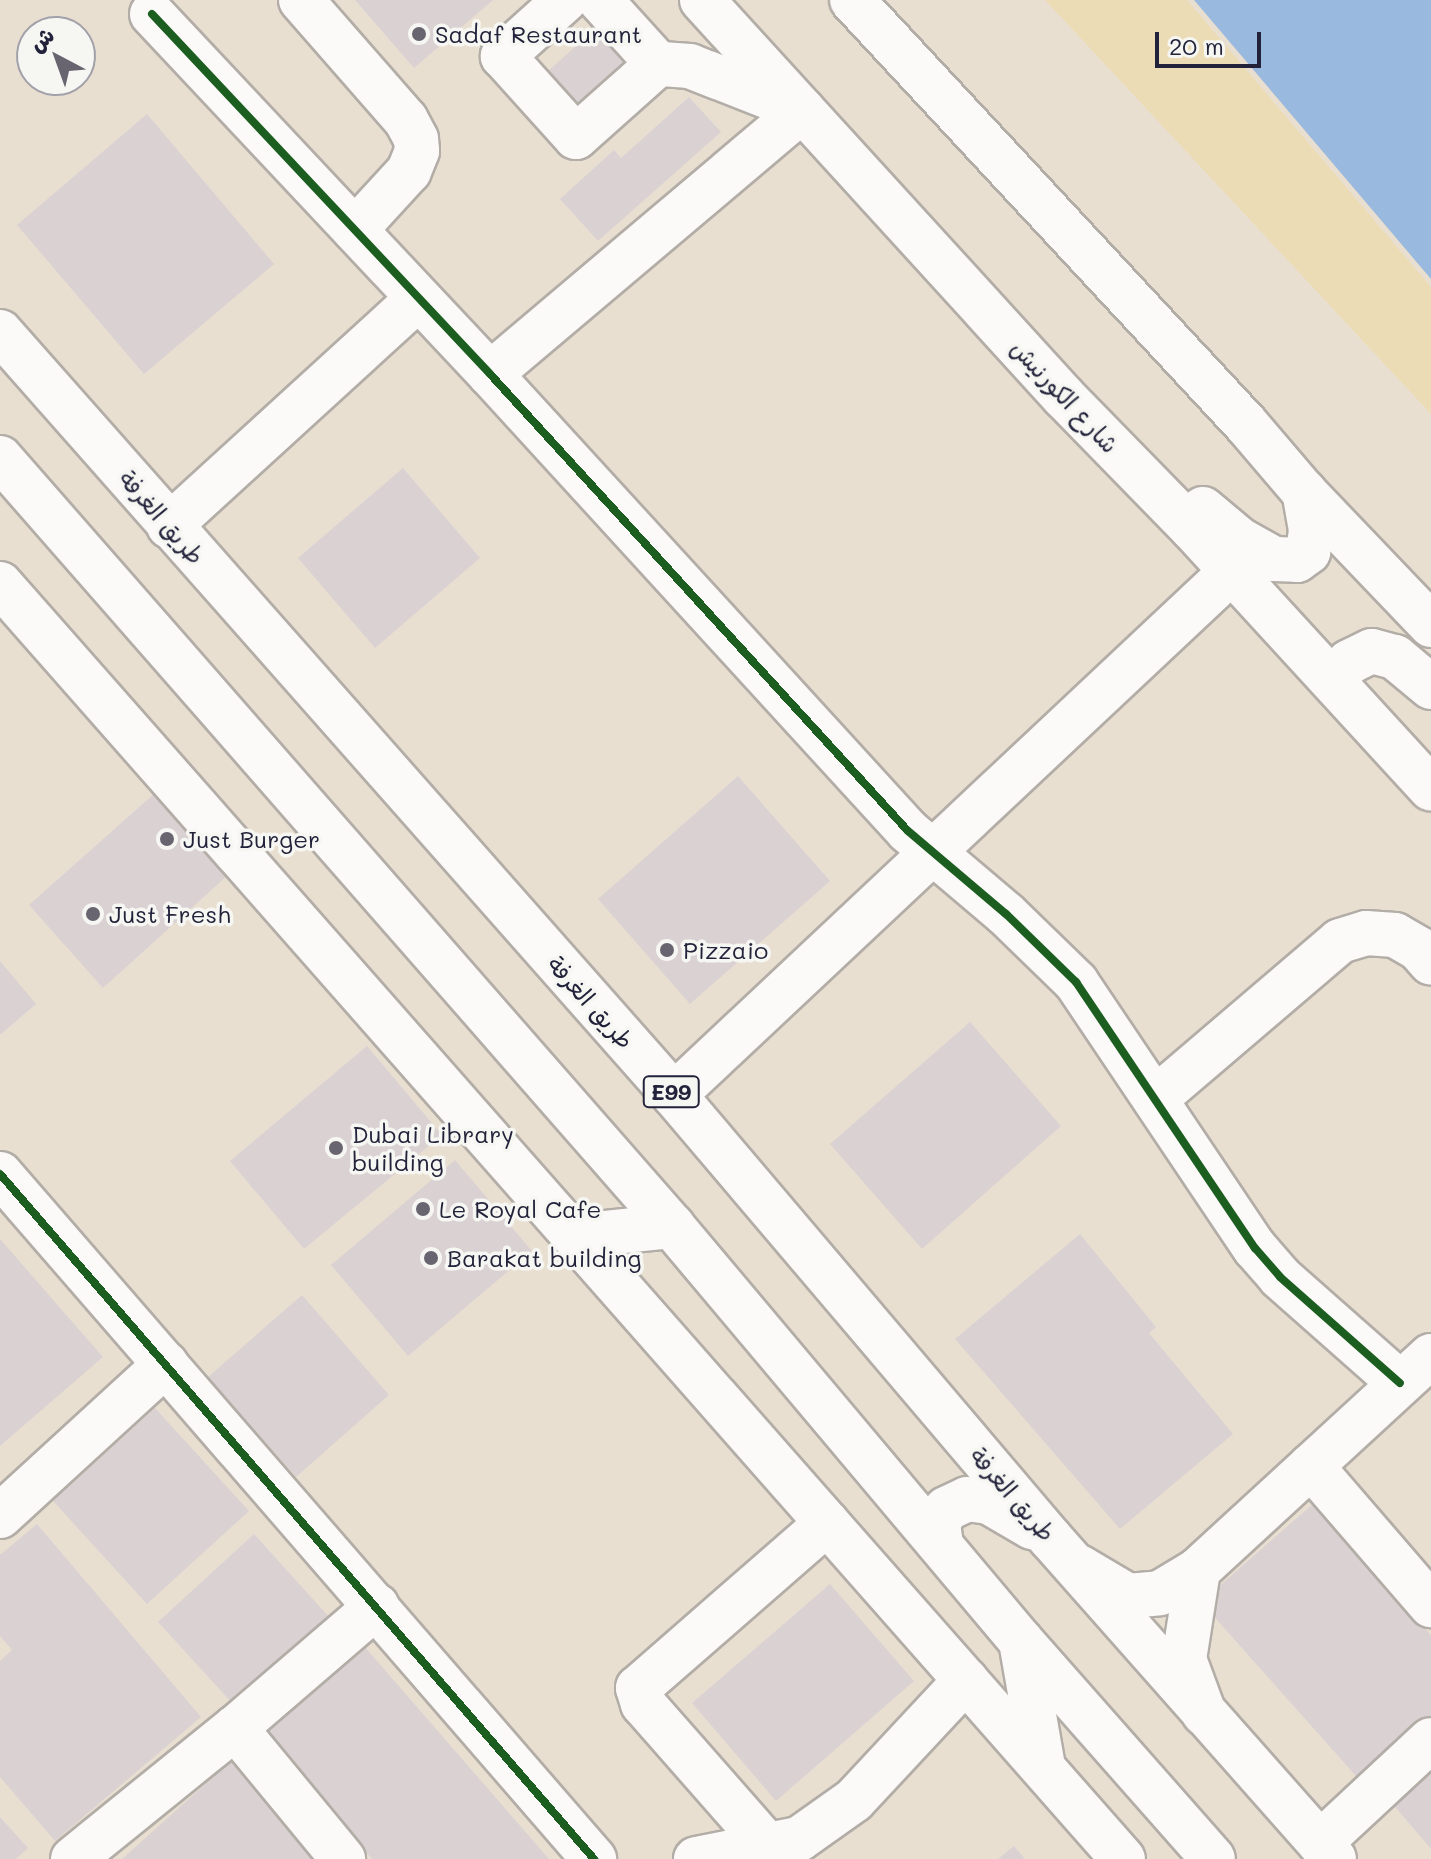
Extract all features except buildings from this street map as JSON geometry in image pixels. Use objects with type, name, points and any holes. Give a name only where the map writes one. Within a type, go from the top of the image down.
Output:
[{"type":"main road","points":[[301,0],[406,120],[416,139],[417,151],[409,171],[355,230]]},
{"type":"main road","points":[[565,0],[503,56],[576,137],[658,64]]},
{"type":"main road","points":[[490,374],[802,110],[690,66],[658,64],[600,0]]},
{"type":"main road","name":"شارع الكورنيش","points":[[702,0],[1064,397],[1232,571],[1431,789]]},
{"type":"main road","points":[[852,0],[1246,424],[1304,492],[1431,625]]},
{"type":"main road","points":[[152,14],[490,374],[931,852],[1006,914],[1076,982],[1255,1248],[1280,1277],[1416,1370],[1198,1570],[1160,1593],[1128,1596],[989,1502],[967,1499],[946,1509],[938,1523],[941,1545]]},
{"type":"main road","points":[[169,526],[419,298]]},
{"type":"main road","name":"طريق الغرفة","points":[[0,332],[674,1095],[1064,1553],[1327,1851]]},
{"type":"main road","points":[[1064,397],[1240,540],[1274,559],[1297,560],[1308,552],[1311,530],[1304,492]]},
{"type":"main road","points":[[0,458],[672,1226],[1021,1641],[1213,1859]]},
{"type":"main road","points":[[674,1095],[1232,571]]},
{"type":"main road","points":[[0,584],[1123,1859]]},
{"type":"main road","points":[[1333,680],[1349,662],[1372,651],[1395,657],[1431,687]]},
{"type":"main road","points":[[1155,1099],[1340,941],[1366,933],[1395,935],[1419,949],[1431,963]]},
{"type":"main road","points":[[0,1174],[594,1859]]},
{"type":"main road","points":[[575,1236],[672,1226]]},
{"type":"main road","points":[[0,1516],[166,1364]]},
{"type":"main road","points":[[1311,1466],[1431,1605]]},
{"type":"main road","points":[[767,1845],[643,1704],[638,1688],[827,1523]]},
{"type":"main road","points":[[1198,1570],[1184,1659],[1204,1713]]},
{"type":"main road","points":[[73,1859],[235,1728],[377,1606]]},
{"type":"main road","points":[[1021,1641],[1043,1767]]},
{"type":"main road","points":[[696,1859],[799,1839],[854,1800],[966,1680]]},
{"type":"main road","points":[[235,1728],[343,1859]]},
{"type":"main road","points":[[1327,1851],[1431,1740]]},
{"type":"sand","points":[[1045,0],[1187,0],[1431,287],[1431,414]]},
{"type":"water","points":[[1194,0],[1431,0],[1431,279]]},
{"type":"cycle path","points":[[152,14],[490,374],[908,831],[1006,914],[1076,982],[1255,1248],[1280,1277],[1400,1383]]},
{"type":"cycle path","points":[[0,1174],[594,1859]]},
{"type":"place","name":"Sadaf Restaurant","points":[[419,34]]},
{"type":"place","name":"Just Burger","points":[[167,839]]},
{"type":"place","name":"Just Fresh","points":[[93,914]]},
{"type":"place","name":"Pizzaio","points":[[667,950]]},
{"type":"place","name":"Dubai Library building","points":[[336,1148]]},
{"type":"place","name":"Le Royal Cafe","points":[[423,1209]]},
{"type":"place","name":"Barakat building","points":[[431,1258]]}]
